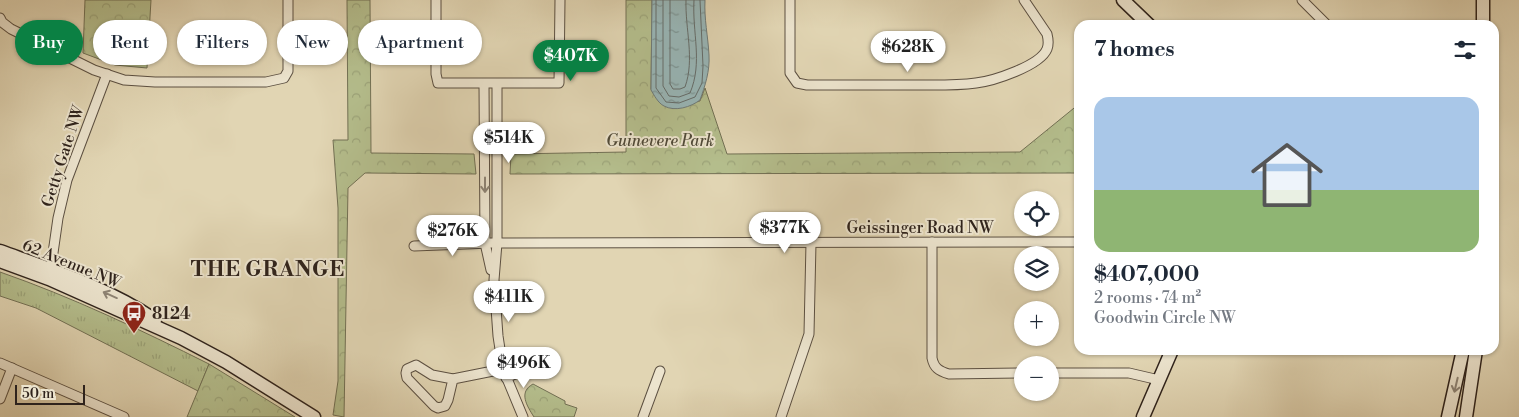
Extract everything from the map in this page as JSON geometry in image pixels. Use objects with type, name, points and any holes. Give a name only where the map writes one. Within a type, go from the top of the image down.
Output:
[{"type":"main road","points":[[1123,0],[1144,20]]},
{"type":"main road","points":[[1483,0],[1483,20]]},
{"type":"main road","name":"62 Avenue NW","points":[[0,251],[50,274],[133,305],[182,338],[226,362],[314,417]]},
{"type":"main road","name":"62 Avenue NW","points":[[0,261],[50,274]]},
{"type":"main road","points":[[1143,417],[1170,355]]},
{"type":"main road","points":[[1448,417],[1462,355]]},
{"type":"main road","points":[[1466,417],[1475,355]]},
{"type":"street","points":[[0,18],[11,29],[94,70],[124,80],[155,82],[266,82],[284,78],[288,71],[288,0]]},
{"type":"street","points":[[436,0],[436,74],[438,83],[484,84],[559,83],[560,0]]},
{"type":"street","points":[[790,0],[790,73],[797,83],[807,85],[950,85],[978,83],[1003,76],[1040,58],[1047,49],[1047,34],[1024,0]]},
{"type":"street","points":[[1302,0],[1322,20]]},
{"type":"street","name":"Getty Gate NW","points":[[50,274],[58,218],[67,180],[107,74]]},
{"type":"street","points":[[484,84],[491,243],[498,336],[504,373],[523,417]]},
{"type":"street","points":[[491,243],[497,84]]},
{"type":"street","points":[[781,417],[809,334],[811,242]]},
{"type":"street","points":[[932,242],[932,358],[935,367],[949,374],[1014,373]]},
{"type":"street","name":"Geissinger Road NW","points":[[414,246],[491,243],[1074,242]]},
{"type":"street","points":[[0,363],[124,416]]},
{"type":"street","points":[[453,379],[445,406],[438,408],[407,378],[406,373],[407,369],[416,365],[432,375],[453,379],[524,370]]},
{"type":"street","points":[[0,399],[12,368]]},
{"type":"street","points":[[643,417],[660,371]]},
{"type":"street","points":[[1059,373],[1129,373],[1159,380]]},
{"type":"green space","points":[[85,0],[151,0],[150,20],[93,20],[93,57],[83,53]]},
{"type":"green space","points":[[347,0],[370,0],[370,20],[358,20],[358,65],[370,65],[371,153],[474,154],[476,174],[365,173],[348,188],[344,417],[333,415],[338,381],[338,208],[333,140],[348,140]]},
{"type":"green space","name":"Guinevere Park","points":[[626,0],[652,0],[651,89],[656,98],[666,106],[677,107],[700,101],[705,88],[727,154],[1020,152],[1074,108],[1074,173],[510,174],[511,154],[626,152]]},
{"type":"green space","points":[[115,65],[147,65],[147,68]]},
{"type":"green space","points":[[0,272],[106,315],[209,364],[198,391],[36,308],[0,296]]},
{"type":"green space","points":[[209,364],[295,417],[187,417]]},
{"type":"green space","points":[[533,384],[565,401],[565,404],[577,408],[574,417],[534,417],[525,399],[528,387]]},
{"type":"water","points":[[652,0],[705,0],[709,55],[708,73],[700,100],[688,107],[668,108],[658,101],[651,90]]},
{"type":"place","name":"8124","points":[[134,334]]},
{"type":"district","name":"THE GRANGE","points":[[268,269]]}]
